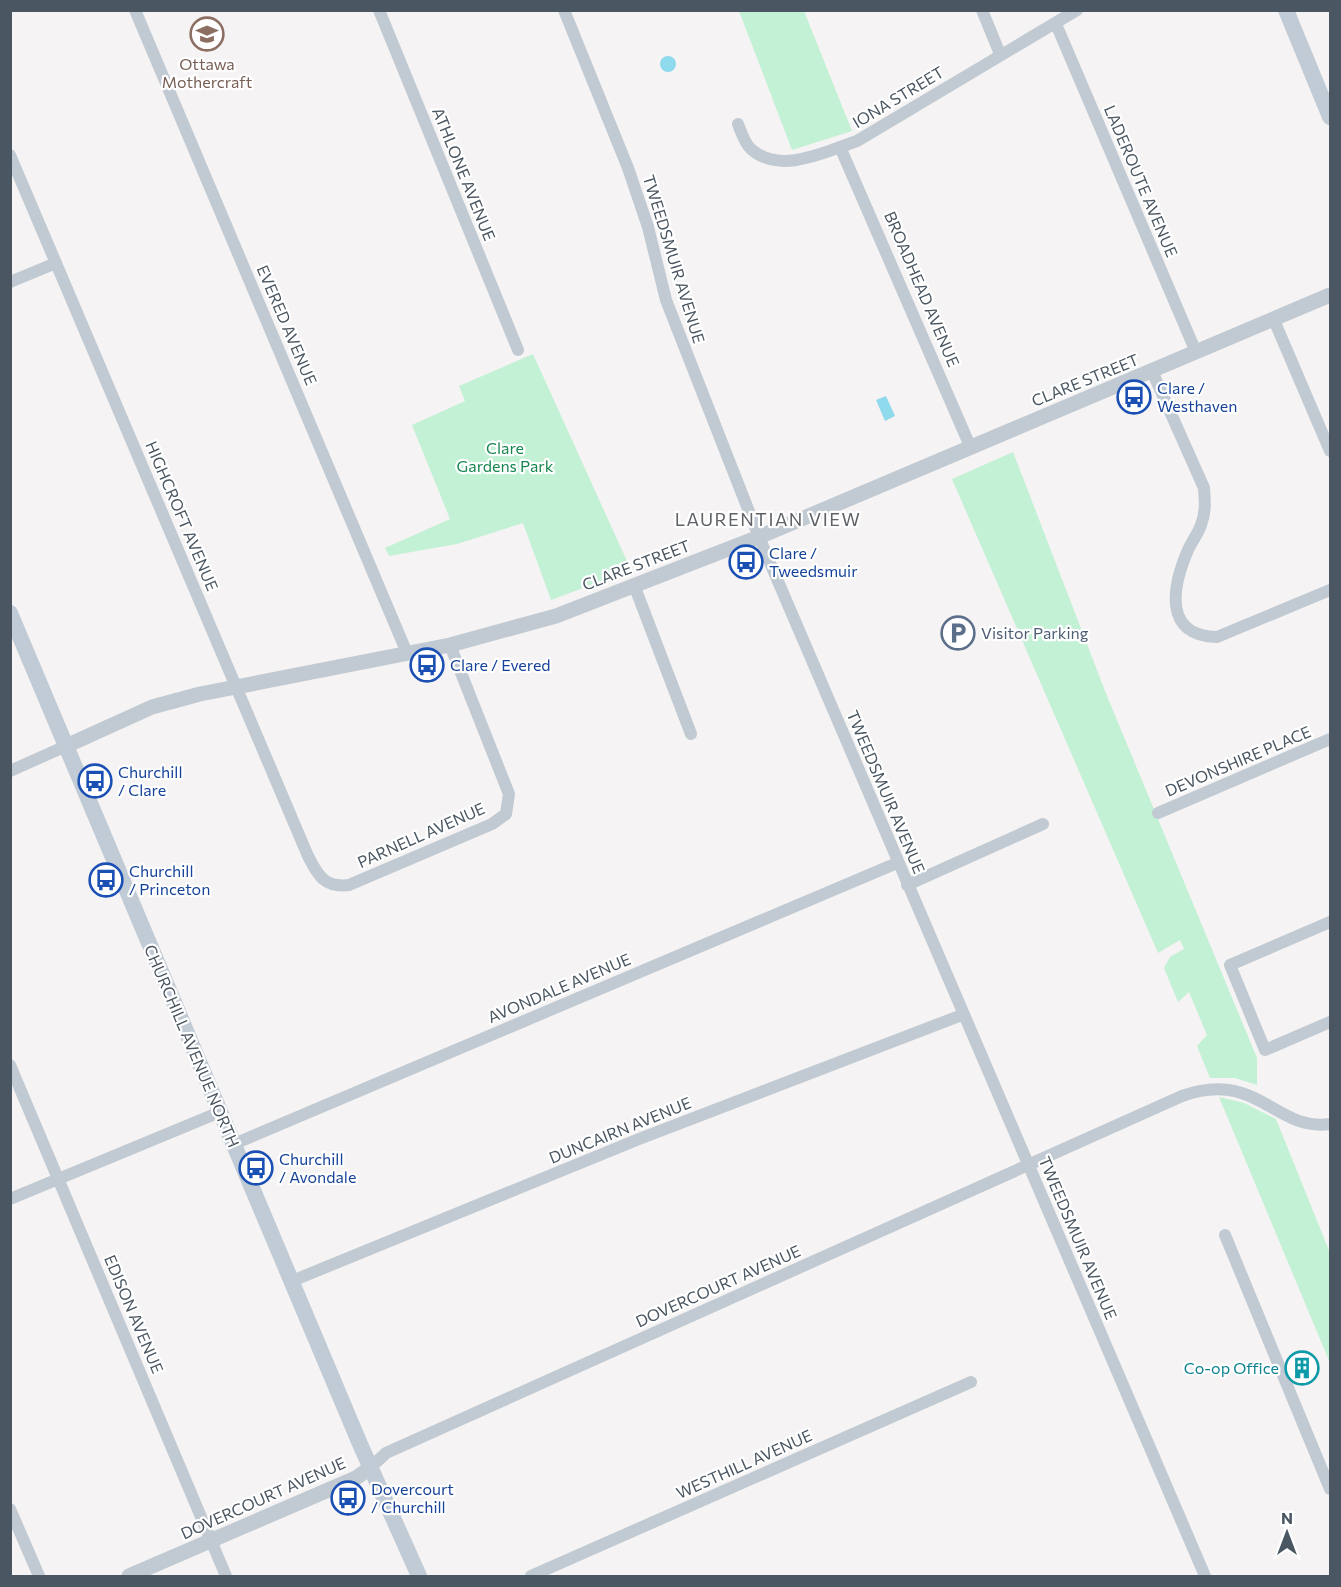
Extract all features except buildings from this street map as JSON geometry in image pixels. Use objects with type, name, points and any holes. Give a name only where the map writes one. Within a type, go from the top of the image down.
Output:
[{"type":"main road","points":[[1286,10],[1330,117]]},
{"type":"main road","name":"CHURCHILL AVENUE NORTH","points":[[10,613],[419,1576]]},
{"type":"street","name":"EVERED AVENUE","points":[[135,10],[407,653]]},
{"type":"street","name":"ATHLONE AVENUE","points":[[379,10],[518,350]]},
{"type":"street","name":"TWEEDSMUIR AVENUE","points":[[564,10],[628,168],[648,227],[670,309],[759,537],[962,1015],[1030,1166],[1205,1576]]},
{"type":"street","points":[[982,10],[1000,54]]},
{"type":"street","name":"IONA STREET","points":[[738,124],[749,148],[771,161],[807,157],[840,147],[857,141],[1077,10]]},
{"type":"street","name":"LADEROUTE AVENUE","points":[[1056,24],[1196,352]]},
{"type":"street","name":"BROADHEAD AVENUE","points":[[840,147],[970,446]]},
{"type":"street","name":"HIGHCROFT AVENUE","points":[[10,155],[308,856],[318,876],[329,885]]},
{"type":"street","points":[[10,282],[56,263]]},
{"type":"street","name":"CLARE STREET","points":[[66,746],[152,707],[200,694],[237,689],[450,645],[556,616],[759,537],[1330,295]]},
{"type":"street","points":[[1274,320],[1330,451]]},
{"type":"street","points":[[1152,371],[1204,488],[1206,506],[1201,525],[1180,572],[1176,594],[1177,613],[1187,631],[1200,637],[1217,637],[1330,590]]},
{"type":"street","points":[[634,585],[691,734]]},
{"type":"street","name":"PARNELL AVENUE","points":[[329,885],[349,885],[492,824],[506,814],[508,795],[450,645]]},
{"type":"street","name":"DEVONSHIRE PLACE","points":[[1158,813],[1330,739]]},
{"type":"street","points":[[10,771],[66,746]]},
{"type":"street","points":[[907,885],[1043,824]]},
{"type":"street","name":"AVONDALE AVENUE","points":[[234,1144],[897,863]]},
{"type":"street","points":[[1330,922],[1230,964],[1265,1050],[1330,1022]]},
{"type":"street","name":"DUNCAIRN AVENUE","points":[[292,1281],[628,1144],[962,1015]]},
{"type":"street","name":"EDISON AVENUE","points":[[10,1065],[226,1576]]},
{"type":"street","name":"DOVERCOURT AVENUE","points":[[129,1576],[356,1478],[386,1454],[1182,1096],[1208,1089],[1240,1091],[1296,1118],[1318,1125],[1330,1124]]},
{"type":"street","points":[[10,1199],[220,1112]]},
{"type":"street","points":[[1225,1235],[1330,1489]]},
{"type":"street","name":"WESTHILL AVENUE","points":[[531,1576],[970,1382]]},
{"type":"street","points":[[10,1509],[39,1576]]},
{"type":"green space","points":[[739,11],[804,11],[852,131],[792,150]]},
{"type":"green space","name":"Clare Gardens Park","points":[[533,354],[631,570],[551,600],[523,523],[457,544],[389,556],[385,548],[450,519],[412,425],[465,401],[459,386]]},
{"type":"green space","points":[[1013,452],[1107,696],[1257,1058],[1257,1085],[1235,1078],[1210,1078],[1197,1046],[1207,1035],[1189,992],[1178,1002],[1164,968],[1170,957],[1184,949],[1180,940],[1158,953],[952,479]]},
{"type":"green space","points":[[1219,1097],[1244,1103],[1276,1119],[1330,1253],[1330,1363]]},
{"type":"water","points":[[668,56],[674,58],[676,64],[674,70],[668,72],[662,70],[660,64],[662,58]]},
{"type":"water","points":[[886,396],[895,416],[885,421],[876,400]]},
{"type":"place","name":"Ottawa Mothercraft","points":[[207,34]]},
{"type":"place","name":"Clare / Westhaven","points":[[1134,397]]},
{"type":"place","name":"Clare / Tweedsmuir","points":[[746,562]]},
{"type":"place","name":"Visitor Parking","points":[[958,633]]},
{"type":"place","name":"Clare / Evered","points":[[427,665]]},
{"type":"place","name":"Churchill / Clare","points":[[95,781]]},
{"type":"place","name":"Churchill / Princeton","points":[[106,880]]},
{"type":"place","name":"Churchill / Avondale","points":[[256,1168]]},
{"type":"place","name":"Co-op Office","points":[[1302,1368]]},
{"type":"place","name":"Dovercourt / Churchill","points":[[348,1498]]},
{"type":"district","name":"LAURENTIAN VIEW","points":[[768,520]]}]
